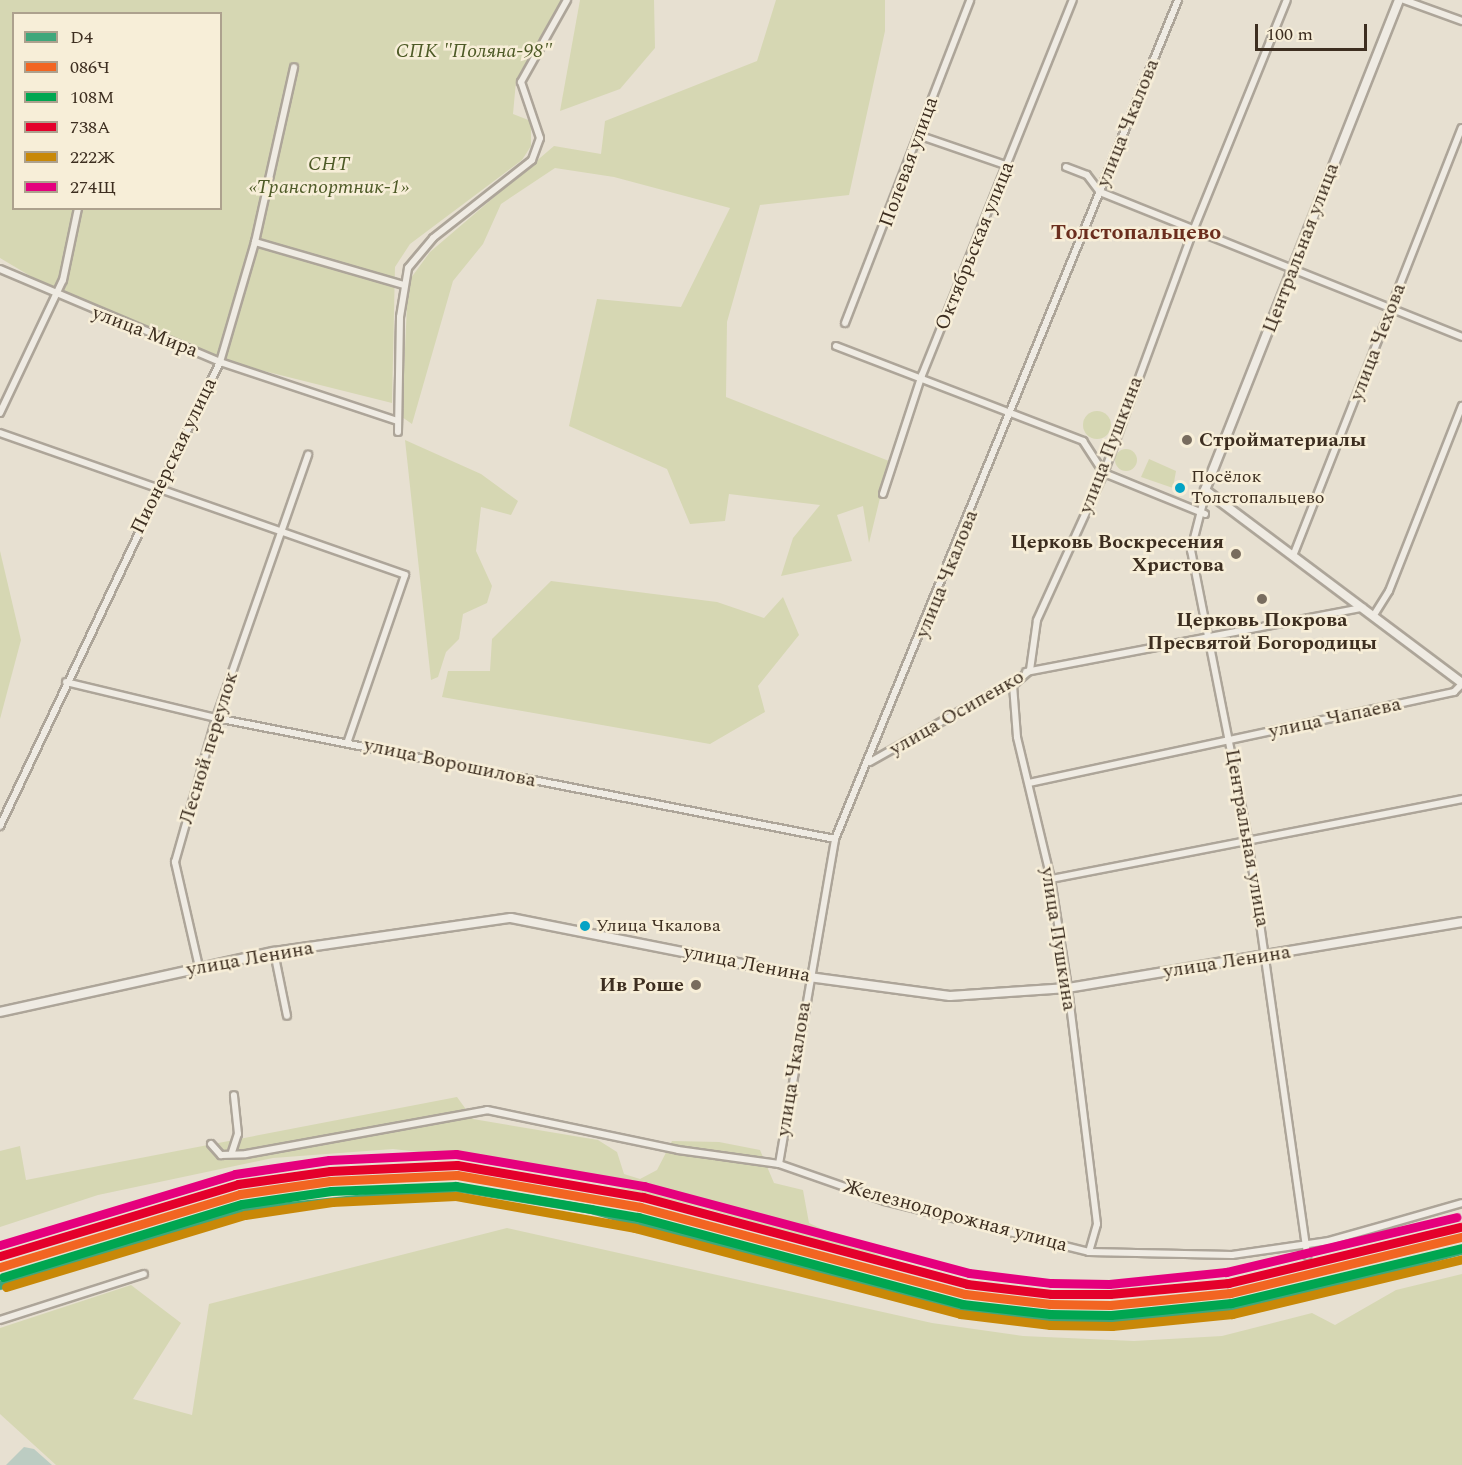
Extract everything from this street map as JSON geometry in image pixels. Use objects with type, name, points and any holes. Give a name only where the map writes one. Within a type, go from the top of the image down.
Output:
[{"type":"street","points":[[398,432],[404,285],[408,268],[433,238],[532,160],[539,126],[521,82],[567,0]]},
{"type":"street","name":"Полевая улица","points":[[844,323],[970,0]]},
{"type":"street","name":"Октябрьская улица","points":[[883,494],[922,375],[1073,0]]},
{"type":"street","name":"улица Чкалова","points":[[779,1164],[809,977],[835,839],[870,762],[1178,0]]},
{"type":"street","name":"улица Пушкина","points":[[1089,1252],[1097,1224],[1068,988],[1051,879],[1029,783],[1013,685],[1030,670],[1037,620],[1104,473],[1193,231],[1287,0]]},
{"type":"street","name":"Центральная улица","points":[[1306,1256],[1267,956],[1248,839],[1230,742],[1205,640],[1191,550],[1205,514],[1206,480],[1398,0]]},
{"type":"street","points":[[1404,0],[1462,21]]},
{"type":"street","name":"Пионерская улица","points":[[0,826],[158,486],[220,362],[255,242],[294,67]]},
{"type":"street","name":"улица Чехова","points":[[1293,556],[1462,128]]},
{"type":"street","points":[[918,135],[1008,166]]},
{"type":"street","points":[[1066,167],[1087,175],[1100,192],[1290,272],[1462,337]]},
{"type":"street","points":[[0,413],[55,297],[77,210]]},
{"type":"street","points":[[255,242],[404,285]]},
{"type":"street","name":"улица Мира","points":[[0,269],[55,297],[220,362],[397,421]]},
{"type":"street","points":[[836,346],[922,375],[1013,410],[1083,441],[1104,473],[1205,514]]},
{"type":"street","points":[[1374,615],[1389,591],[1462,406]]},
{"type":"street","points":[[0,433],[158,486],[405,576],[348,742]]},
{"type":"street","name":"Лесной переулок","points":[[199,967],[175,862],[216,718],[308,455]]},
{"type":"street","points":[[1205,495],[1374,615],[1462,683]]},
{"type":"street","name":"улица Осипенко","points":[[870,762],[1030,670],[1205,640],[1364,608]]},
{"type":"street","name":"улица Ворошилова","points":[[66,682],[216,718],[835,839]]},
{"type":"street","name":"улица Чапаева","points":[[1029,783],[1230,742],[1454,692],[1462,683]]},
{"type":"street","points":[[1051,879],[1462,799]]},
{"type":"street","name":"улица Ленина","points":[[0,1012],[274,952],[518,918],[809,977],[925,995],[1068,988],[1462,922]]},
{"type":"street","points":[[274,952],[288,1016]]},
{"type":"street","points":[[211,1144],[221,1155],[232,1152],[238,1134],[234,1095]]},
{"type":"street","name":"Железнодорожная улица","points":[[232,1152],[246,1154],[487,1110],[678,1150],[779,1164],[885,1201],[1089,1252],[1193,1256],[1306,1245],[1462,1203]]},
{"type":"street","points":[[0,1320],[144,1274]]},
{"type":"green space","name":"СНТ «Транспортник-1»","points":[[0,0],[566,0],[550,35],[516,81],[513,114],[531,121],[531,146],[522,160],[410,244],[395,267],[392,403],[224,361],[59,293],[0,258]]},
{"type":"green space","points":[[580,0],[654,0],[655,48],[620,89],[560,111]]},
{"type":"green space","points":[[776,0],[885,0],[885,31],[849,195],[760,205],[727,322],[726,397],[889,461],[869,543],[863,506],[837,515],[852,561],[781,576],[793,538],[820,505],[729,494],[725,521],[690,524],[667,469],[569,426],[597,299],[681,307],[730,208],[614,177],[555,168],[501,204],[483,244],[453,281],[412,424],[402,417],[408,282],[430,252],[554,146],[601,154],[605,121],[757,61]]},
{"type":"green space","points":[[1097,411],[1107,415],[1111,425],[1107,435],[1097,439],[1087,435],[1083,425],[1087,415]]},
{"type":"green space","points":[[405,440],[481,474],[518,501],[511,515],[481,507],[476,551],[492,586],[487,603],[463,614],[459,639],[446,652],[438,677],[431,680]]},
{"type":"green space","points":[[1122,449],[1130,449],[1137,456],[1137,464],[1130,471],[1122,471],[1115,464],[1115,456]]},
{"type":"green space","points":[[1149,459],[1176,471],[1173,488],[1141,477]]},
{"type":"green space","points":[[0,551],[21,640],[0,719]]},
{"type":"green space","points":[[551,581],[717,602],[764,618],[783,597],[799,635],[758,686],[765,712],[710,744],[442,697],[448,671],[490,671],[492,639]]},
{"type":"green space","points":[[457,1097],[473,1119],[598,1140],[617,1152],[624,1174],[640,1179],[657,1170],[672,1141],[719,1142],[760,1150],[774,1183],[803,1190],[809,1223],[881,1256],[874,1258],[704,1208],[520,1164],[393,1149],[273,1158],[98,1195],[0,1227],[0,1151],[20,1146],[26,1180]]},
{"type":"green space","points":[[507,1228],[932,1323],[1023,1336],[1134,1341],[1222,1336],[1312,1313],[1335,1325],[1396,1290],[1462,1274],[1462,1465],[56,1465],[0,1414],[0,1328],[131,1285],[181,1323],[133,1399],[192,1415],[209,1304]]},
{"type":"shaded area","points":[[24,1447],[34,1449],[52,1465],[6,1465]]},
{"type":"transit line","name":"274Щ","points":[[0,1245],[235,1174],[329,1160],[456,1154],[644,1186],[969,1273],[1051,1283],[1109,1284],[1226,1272],[1457,1217]]},
{"type":"transit line","name":"738А","points":[[0,1256],[238,1184],[330,1171],[457,1165],[643,1197],[967,1284],[1051,1294],[1110,1294],[1228,1283],[1460,1227]]},
{"type":"transit line","name":"086Ч","points":[[0,1267],[240,1194],[330,1181],[457,1175],[640,1207],[965,1294],[1050,1304],[1110,1305],[1230,1293],[1462,1237]]},
{"type":"transit line","name":"108М","points":[[3,1277],[242,1204],[331,1191],[456,1186],[638,1217],[962,1304],[1050,1314],[1111,1315],[1231,1303],[1462,1248]]},
{"type":"transit line","name":"D4","points":[[0,1285],[241,1211],[461,1188],[591,1209],[951,1308],[1037,1317],[1136,1320],[1257,1304],[1462,1250]]},
{"type":"transit line","name":"222Ж","points":[[6,1287],[245,1215],[332,1202],[456,1196],[635,1228],[960,1314],[1050,1325],[1112,1326],[1232,1314],[1462,1259]]},
{"type":"place","name":"Стройматериалы","points":[[1187,440]]},
{"type":"place","name":"Посёлок Толстопальцево","points":[[1180,488]]},
{"type":"place","name":"Церковь Воскресения Христова","points":[[1236,554]]},
{"type":"place","name":"Церковь Покрова Пресвятой Богородицы","points":[[1262,599]]},
{"type":"place","name":"Улица Чкалова","points":[[585,926]]},
{"type":"place","name":"Ив Роше","points":[[696,985]]},
{"type":"district","name":"Толстопальцево","points":[[1136,233]]},
{"type":"park label","name":"СПК \"Поляна-98\"","points":[[474,51]]}]
